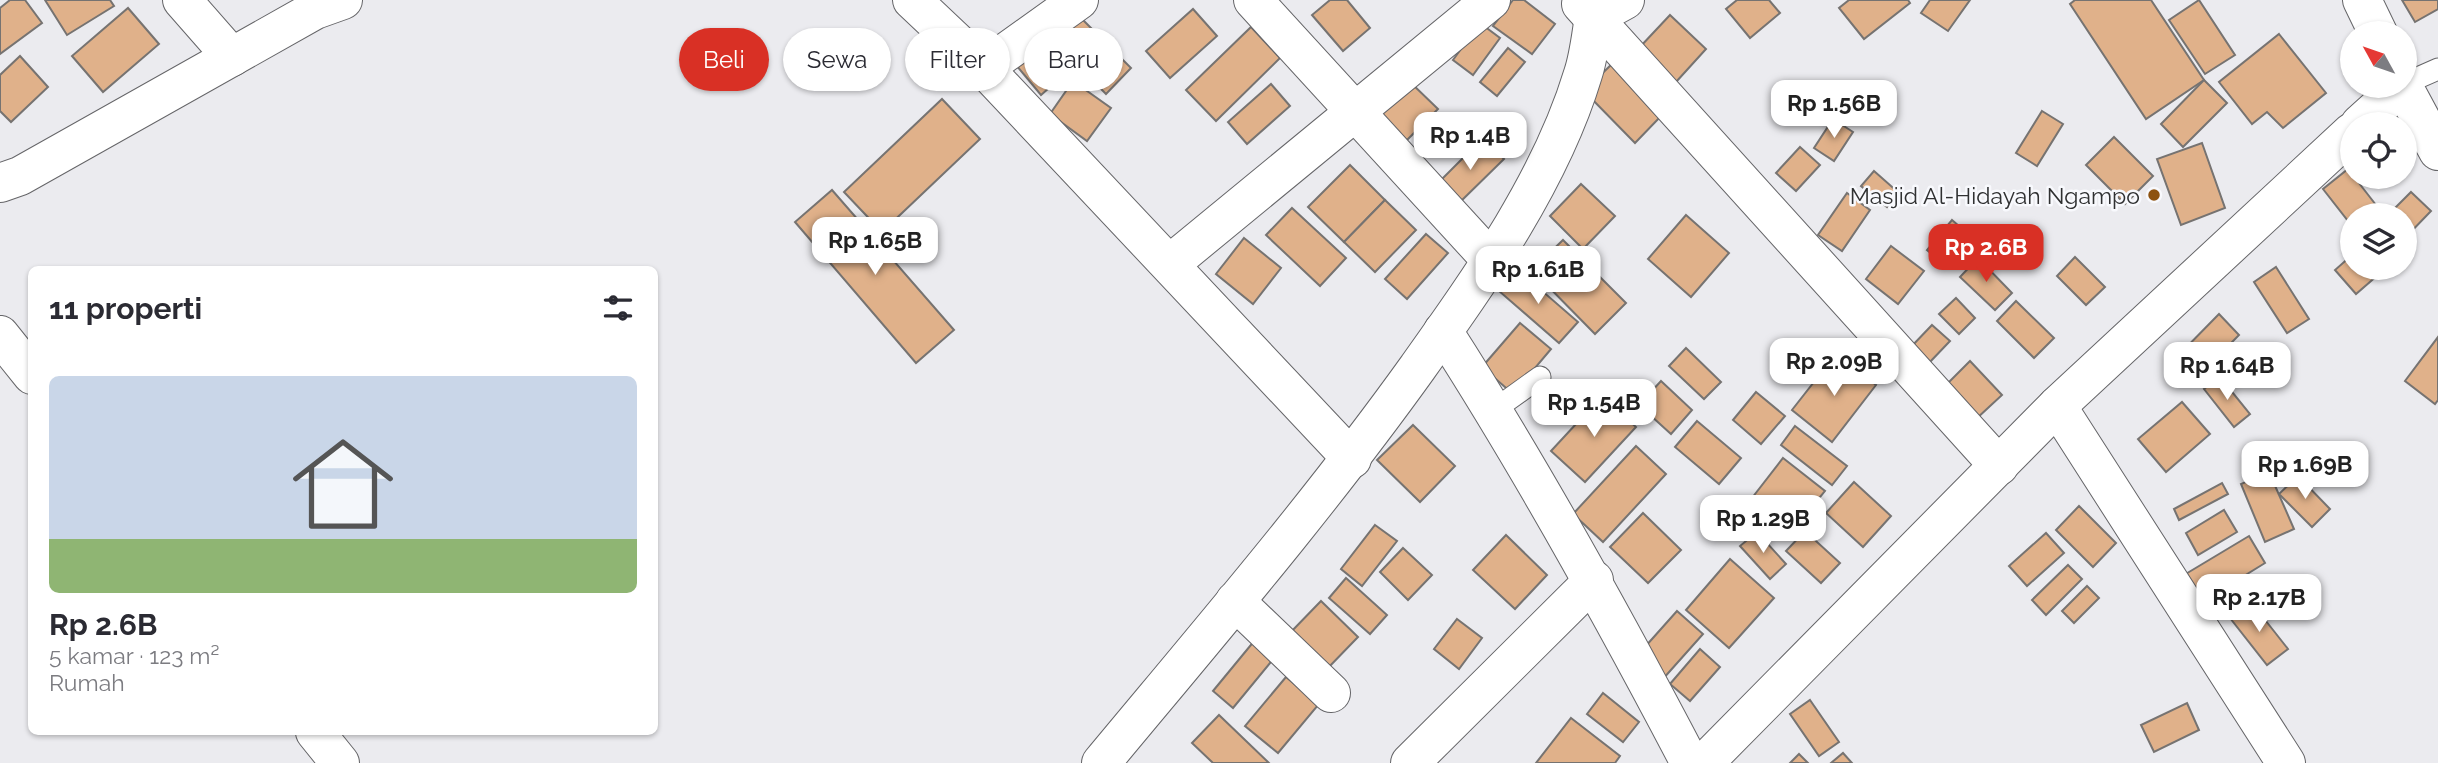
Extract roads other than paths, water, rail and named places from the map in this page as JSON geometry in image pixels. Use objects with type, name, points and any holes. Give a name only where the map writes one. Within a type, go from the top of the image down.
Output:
[{"type":"street","points":[[182,0],[232,57]]},
{"type":"street","points":[[0,183],[20,176],[315,10],[343,0]]},
{"type":"street","points":[[912,0],[942,28]]},
{"type":"street","points":[[1010,49],[1079,0]]},
{"type":"street","points":[[1253,0],[1356,109],[1491,260]]},
{"type":"street","points":[[1170,264],[1490,0]]},
{"type":"street","points":[[2362,0],[2372,21]]},
{"type":"street","points":[[1101,763],[1352,459],[1491,260],[1555,147],[1584,73],[1599,6]]},
{"type":"street","points":[[1599,6],[1999,466]]},
{"type":"street","points":[[1006,91],[1352,459]]},
{"type":"street","points":[[2373,112],[2389,98]]},
{"type":"street","points":[[2410,98],[2438,151]]},
{"type":"street","points":[[1704,763],[2057,406],[2340,143]]},
{"type":"street","points":[[1443,331],[1494,410],[1594,580],[1690,763]]},
{"type":"street","points":[[0,335],[28,370]]},
{"type":"street","points":[[2057,406],[2286,763]]},
{"type":"street","points":[[1410,763],[1594,580]]},
{"type":"street","points":[[1235,601],[1331,693]]},
{"type":"street","points":[[317,735],[340,763]]},
{"type":"lane","points":[[2417,79],[2438,69]]},
{"type":"lane","points":[[1494,410],[1540,377]]},
{"type":"place","name":"Masjid Al-Hidayah Ngampo","points":[[2154,195]]}]
